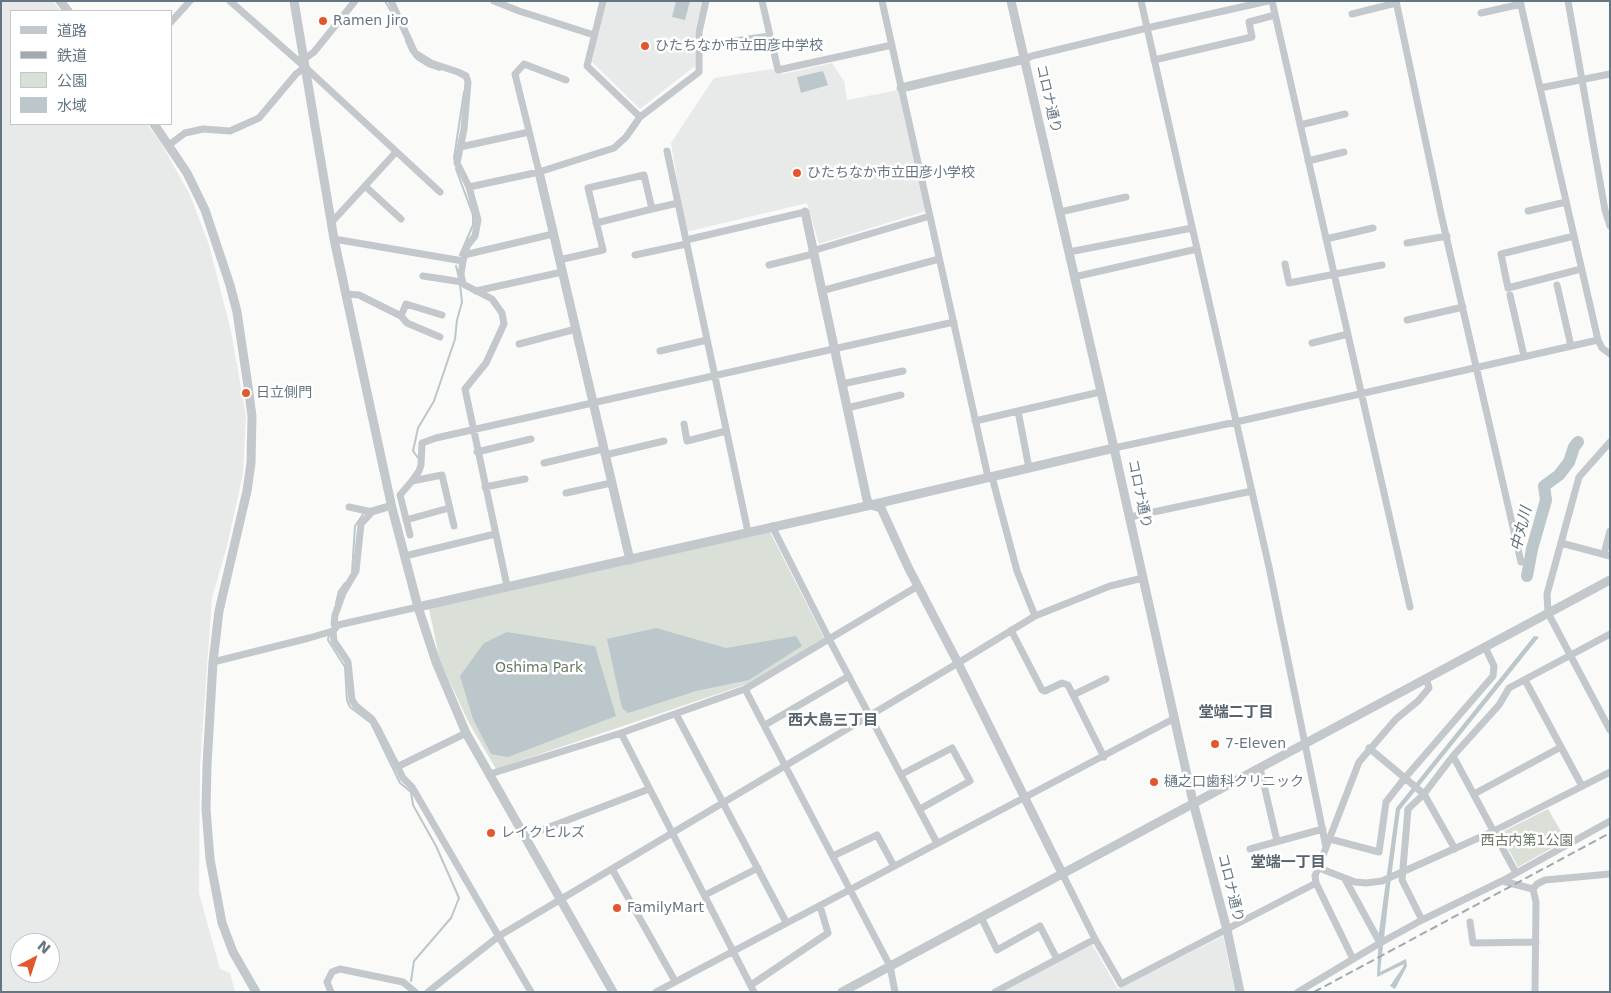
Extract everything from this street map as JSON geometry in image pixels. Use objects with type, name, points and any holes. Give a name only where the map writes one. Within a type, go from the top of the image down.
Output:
[{"type":"street","points":[[172,21],[190,1]]},
{"type":"street","points":[[230,1],[304,64],[440,192]]},
{"type":"street","points":[[294,1],[331,224],[392,506],[418,607],[436,662],[466,733],[613,992]]},
{"type":"street","points":[[169,145],[185,133],[203,128],[230,131],[259,118],[355,1]]},
{"type":"street","points":[[391,1],[415,53],[431,63],[466,76],[468,82],[464,128],[457,163],[469,187],[478,220],[475,236],[468,246],[464,258],[462,282]]},
{"type":"street","points":[[494,1],[594,35]]},
{"type":"street","points":[[603,1],[587,66],[640,117]]},
{"type":"street","points":[[469,187],[539,172],[614,148],[626,137],[640,117],[699,72],[699,32],[706,1]]},
{"type":"street","points":[[762,1],[778,70],[892,45]]},
{"type":"street","points":[[882,1],[990,477],[1017,572],[1036,616]]},
{"type":"street","name":"コロナ通り","points":[[1011,1],[1194,802],[1240,992]]},
{"type":"street","points":[[1141,1],[1252,491],[1306,742],[1326,847]]},
{"type":"street","points":[[901,88],[1025,60],[1032,56],[1147,28],[1270,1],[1275,15],[1410,607]]},
{"type":"street","points":[[1568,1],[1605,210],[1610,226]]},
{"type":"street","points":[[1352,14],[1396,2],[1521,562]]},
{"type":"street","points":[[1481,13],[1520,3],[1598,340],[1602,348],[1610,354]]},
{"type":"street","points":[[1154,60],[1252,37],[1249,22],[1275,15]]},
{"type":"street","points":[[698,46],[770,36]]},
{"type":"street","points":[[566,80],[524,64],[515,74],[630,560]]},
{"type":"street","points":[[1540,88],[1610,74]]},
{"type":"street","points":[[1300,125],[1345,114]]},
{"type":"street","points":[[155,125],[186,173],[205,210],[237,312],[252,416],[251,463],[247,492],[219,611],[213,662],[206,805],[210,859],[222,923],[233,952],[256,992]]},
{"type":"street","points":[[460,147],[529,132]]},
{"type":"street","points":[[667,151],[748,532]]},
{"type":"street","points":[[331,224],[396,152]]},
{"type":"street","points":[[1308,161],[1344,152]]},
{"type":"street","points":[[559,260],[603,250],[588,188],[644,175],[652,209]]},
{"type":"street","points":[[365,186],[401,219]]},
{"type":"street","points":[[1060,212],[1126,198]]},
{"type":"street","points":[[1528,211],[1566,202]]},
{"type":"street","points":[[596,223],[678,203]]},
{"type":"street","points":[[635,254],[805,212],[867,500],[871,505],[881,508],[918,586],[1062,873],[1121,984],[1316,883]]},
{"type":"street","points":[[769,265],[930,216]]},
{"type":"street","points":[[1069,252],[1192,228]]},
{"type":"street","points":[[1326,239],[1373,228]]},
{"type":"street","points":[[334,238],[464,258],[553,234]]},
{"type":"street","points":[[1407,243],[1447,236]]},
{"type":"street","points":[[1574,236],[1501,254],[1508,288],[1582,269]]},
{"type":"street","points":[[1074,277],[1197,249]]},
{"type":"street","points":[[821,291],[939,259]]},
{"type":"street","points":[[1285,264],[1289,283],[1382,266]]},
{"type":"street","points":[[475,291],[562,272]]},
{"type":"street","points":[[423,276],[462,282],[492,299],[502,313],[504,324],[486,363],[464,389],[507,586]]},
{"type":"street","points":[[1558,285],[1571,346]]},
{"type":"street","points":[[346,294],[359,295],[401,316],[407,323],[440,337]]},
{"type":"street","points":[[1510,295],[1524,356]]},
{"type":"street","points":[[401,316],[406,304],[442,315]]},
{"type":"street","points":[[1407,320],[1463,307]]},
{"type":"street","points":[[410,535],[400,495],[412,481],[421,465],[422,443],[472,429],[954,322]]},
{"type":"street","points":[[519,344],[576,329]]},
{"type":"street","points":[[1312,343],[1348,334]]},
{"type":"street","points":[[660,351],[707,340]]},
{"type":"street","points":[[213,662],[418,607],[507,586],[630,560],[1114,448],[1598,340]]},
{"type":"street","points":[[842,384],[903,371]]},
{"type":"street","points":[[976,421],[1100,392]]},
{"type":"street","points":[[847,408],[901,395]]},
{"type":"street","points":[[1018,411],[1030,468]]},
{"type":"street","points":[[684,424],[687,441],[726,431]]},
{"type":"street","points":[[477,452],[531,439]]},
{"type":"street","points":[[544,463],[664,441]]},
{"type":"street","points":[[1610,442],[1579,477],[1547,594],[1548,613],[1610,730]]},
{"type":"street","points":[[1601,452],[1610,453]]},
{"type":"street","points":[[412,481],[442,475],[454,526]]},
{"type":"street","points":[[485,487],[525,479]]},
{"type":"street","points":[[566,493],[612,483]]},
{"type":"street","points":[[1130,516],[1252,491]]},
{"type":"street","points":[[349,507],[372,512],[392,506]]},
{"type":"street","points":[[406,520],[449,508]]},
{"type":"street","points":[[372,512],[361,524],[356,572],[343,593],[332,630],[334,641],[348,662],[352,700],[356,706],[372,719],[403,778],[412,787],[531,992]]},
{"type":"street","points":[[772,526],[829,639],[937,843]]},
{"type":"street","points":[[1561,543],[1607,555],[1610,532]]},
{"type":"street","points":[[404,556],[495,534]]},
{"type":"street","points":[[428,992],[499,936],[1036,616],[1110,586],[1143,578]]},
{"type":"street","points":[[842,992],[1610,580]]},
{"type":"street","points":[[490,774],[621,733],[745,689],[918,586]]},
{"type":"street","points":[[1012,630],[1040,688],[1045,692],[1065,683],[1068,685],[1104,757]]},
{"type":"street","points":[[1422,920],[1402,880],[1408,809],[1424,794],[1453,756],[1499,705],[1510,688],[1610,634]]},
{"type":"street","points":[[1330,839],[1379,852],[1386,802],[1493,676],[1494,666],[1485,647]]},
{"type":"street","points":[[765,725],[849,676]]},
{"type":"street","points":[[1353,959],[1316,883],[1315,876],[1359,762],[1369,748],[1396,719],[1418,701],[1429,688],[1426,678]]},
{"type":"street","points":[[1073,695],[1106,679]]},
{"type":"street","points":[[1525,680],[1582,786]]},
{"type":"street","points":[[745,689],[890,966],[895,992]]},
{"type":"street","points":[[676,714],[786,922]]},
{"type":"street","points":[[656,992],[1175,718]]},
{"type":"street","points":[[398,767],[466,733]]},
{"type":"street","points":[[621,733],[752,988],[828,933],[820,906]]},
{"type":"street","points":[[1474,794],[1561,747]]},
{"type":"street","points":[[902,774],[952,748],[970,782],[920,809]]},
{"type":"street","points":[[1369,748],[1424,794],[1454,849]]},
{"type":"street","points":[[1453,756],[1516,873]]},
{"type":"street","points":[[1260,768],[1277,841]]},
{"type":"street","points":[[1319,868],[1345,879],[1366,884],[1382,882],[1494,831],[1610,772]]},
{"type":"street","points":[[526,836],[649,789]]},
{"type":"street","points":[[1298,992],[1422,920],[1502,881],[1610,821]]},
{"type":"street","points":[[1250,849],[1323,829]]},
{"type":"street","points":[[833,856],[877,835],[894,866]]},
{"type":"street","points":[[705,895],[758,868]]},
{"type":"street","points":[[612,869],[675,982]]},
{"type":"street","points":[[1533,889],[1537,884],[1545,880],[1610,874]]},
{"type":"street","points":[[1345,879],[1380,944]]},
{"type":"street","points":[[1502,881],[1533,889]]},
{"type":"street","points":[[1533,889],[1536,902],[1535,992]]},
{"type":"street","points":[[981,917],[997,950],[1040,926],[1057,959]]},
{"type":"street","points":[[1470,922],[1473,943],[1536,942]]},
{"type":"street","points":[[995,992],[1096,939]]},
{"type":"street","points":[[331,992],[327,982],[332,972],[340,969],[403,982],[415,992]]},
{"type":"shaded area","points":[[1,1],[53,1],[60,10],[10,10],[10,125],[148,125],[161,143],[190,195],[209,245],[231,331],[246,416],[243,474],[227,546],[212,598],[200,765],[199,893],[220,969],[230,973],[235,992],[1,992]]},
{"type":"shaded area","name":"ひたちなか市立田彦中学校","points":[[606,1],[703,1],[695,31],[695,66],[640,109],[592,62]]},
{"type":"shaded area","name":"ひたちなか市立田彦小学校","points":[[832,63],[844,81],[847,100],[899,90],[926,211],[819,244],[807,203],[686,232],[671,143],[714,78],[772,69],[783,74]]},
{"type":"shaded area","points":[[1223,936],[1235,992],[1003,992],[1092,944],[1118,989]]},
{"type":"green space","name":"Oshima Park","points":[[770,532],[824,638],[747,684],[496,769],[469,723],[440,661],[429,609]]},
{"type":"green space","name":"西古内第1公園","points":[[1548,809],[1566,840],[1518,867],[1500,833]]},
{"type":"water","points":[[676,1],[690,1],[685,20],[672,17]]},
{"type":"water","points":[[823,71],[828,85],[801,93],[797,77]]},
{"type":"water","points":[[656,628],[726,648],[796,636],[802,646],[749,680],[696,691],[628,713],[622,708],[607,639]]},
{"type":"water","points":[[507,632],[595,646],[616,716],[508,757],[491,754],[473,719],[460,676],[484,643]]},
{"type":"water","points":[[1534,636],[1539,637],[1400,810],[1380,972],[1406,959],[1407,966],[1395,989],[1390,986],[1404,964],[1377,977],[1379,932],[1396,808]]},
{"type":"waterway","points":[[385,1],[394,16]]},
{"type":"waterway","points":[[406,41],[411,52]]},
{"type":"waterway","points":[[414,56],[428,66],[440,70]]},
{"type":"waterway","points":[[455,162],[454,158],[464,92]]},
{"type":"waterway","points":[[456,169],[473,215],[473,225],[460,255]]},
{"type":"waterway","points":[[456,266],[459,278]]},
{"type":"waterway","points":[[419,459],[413,451],[418,428],[434,401],[455,339],[457,320],[462,302],[460,285]]},
{"type":"waterway","name":"中丸川","points":[[1527,576],[1532,549],[1546,500],[1544,486],[1559,475],[1569,462],[1574,447],[1578,442]]},
{"type":"waterway","points":[[370,509],[387,504]]},
{"type":"waterway","points":[[352,573],[355,526],[364,513]]},
{"type":"waterway","points":[[336,603],[339,591],[345,583]]},
{"type":"waterway","points":[[329,634],[328,640],[345,667],[347,700],[350,707],[371,723],[400,783],[411,792],[413,805],[436,846],[459,898],[451,918],[414,961],[411,981]]},
{"type":"railway","points":[[1314,992],[1610,833]]},
{"type":"place","name":"Ramen Jiro","points":[[323,21]]},
{"type":"place","name":"ひたちなか市立田彦中学校","points":[[645,46]]},
{"type":"place","name":"ひたちなか市立田彦小学校","points":[[797,173]]},
{"type":"place","name":"日立側門","points":[[246,393]]},
{"type":"place","name":"7-Eleven","points":[[1215,744]]},
{"type":"place","name":"樋之口歯科クリニック","points":[[1154,782]]},
{"type":"place","name":"レイクヒルズ","points":[[491,833]]},
{"type":"place","name":"FamilyMart","points":[[617,908]]},
{"type":"district","name":"堂端二丁目","points":[[1236,713]]},
{"type":"district","name":"西大島三丁目","points":[[833,721]]},
{"type":"district","name":"堂端一丁目","points":[[1288,863]]}]
